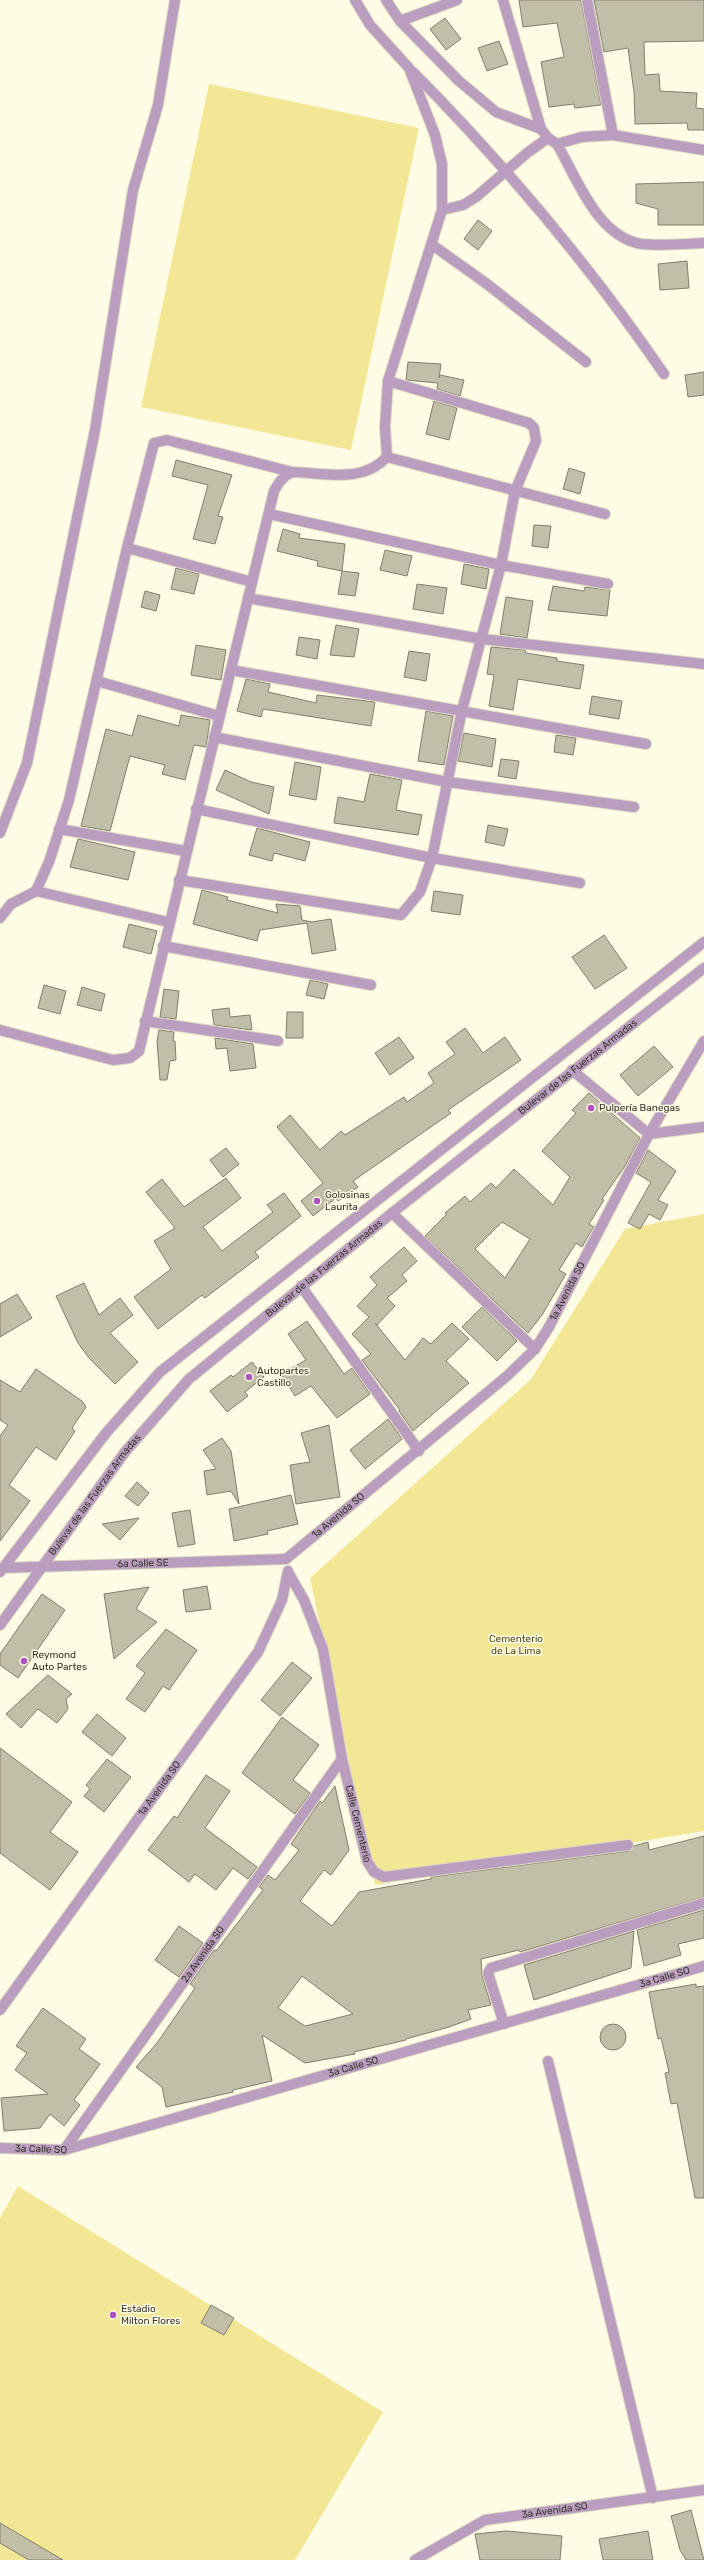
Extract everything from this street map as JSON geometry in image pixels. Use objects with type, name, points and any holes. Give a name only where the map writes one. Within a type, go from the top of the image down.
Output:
[{"type":"street","points":[[0,833],[27,763],[94,430],[133,190],[158,105],[175,0]]},
{"type":"street","points":[[355,0],[370,25],[535,205],[620,309],[664,374]]},
{"type":"street","points":[[386,0],[400,21],[459,81],[496,112],[541,129]]},
{"type":"street","points":[[400,21],[457,0]]},
{"type":"street","points":[[503,0],[541,129],[548,138],[557,144],[593,207],[604,223],[616,233],[641,244],[704,244]]},
{"type":"street","points":[[587,0],[613,135]]},
{"type":"street","points":[[387,458],[385,426],[388,381],[442,210],[442,164],[436,135],[409,68]]},
{"type":"street","points":[[557,144],[582,137],[613,135],[704,150]]},
{"type":"street","points":[[442,210],[467,202],[548,138]]},
{"type":"street","points":[[431,244],[487,284],[586,362]]},
{"type":"street","points":[[179,880],[401,915],[420,892],[432,858],[462,710],[501,565],[515,491],[536,441],[534,428],[529,423],[388,381]]},
{"type":"street","points":[[0,918],[11,904],[36,891],[49,862],[69,800],[127,548],[154,443],[167,440],[292,472],[345,475],[362,473],[379,465],[387,458]]},
{"type":"street","points":[[387,458],[605,514]]},
{"type":"street","points":[[0,1030],[113,1060],[130,1058],[139,1051],[168,922],[274,491],[284,477],[292,472]]},
{"type":"street","points":[[268,514],[501,565],[608,584]]},
{"type":"street","points":[[127,548],[252,582]]},
{"type":"street","points":[[248,598],[482,639],[704,664]]},
{"type":"street","points":[[230,670],[462,710],[646,744]]},
{"type":"street","points":[[97,681],[219,716]]},
{"type":"street","points":[[214,738],[448,782],[634,807]]},
{"type":"street","points":[[196,809],[432,858],[580,882]]},
{"type":"street","points":[[59,829],[186,852]]},
{"type":"street","points":[[36,891],[168,922]]},
{"type":"street","name":"Bulevar de las Fuerzas Armadas","points":[[1,1569],[106,1432],[160,1372],[704,942]]},
{"type":"street","points":[[163,946],[371,985]]},
{"type":"street","name":"Bulevar de las Fuerzas Armadas","points":[[0,1626],[125,1452],[189,1379],[392,1213],[572,1070],[704,968]]},
{"type":"street","points":[[145,1021],[278,1041]]},
{"type":"street","name":"1a Avenida SO","points":[[0,2010],[258,1652],[273,1623],[289,1574],[286,1559],[419,1451],[507,1376],[535,1348],[549,1327],[649,1134],[704,1041]]},
{"type":"street","points":[[572,1070],[649,1134],[704,1127]]},
{"type":"street","points":[[392,1213],[535,1348]]},
{"type":"street","points":[[302,1286],[419,1451]]},
{"type":"street","name":"6a Calle SE","points":[[1,1569],[286,1559]]},
{"type":"street","name":"Calle Cementerio","points":[[289,1574],[304,1600],[323,1650],[342,1759],[367,1861],[374,1872],[384,1877],[628,1845]]},
{"type":"street","name":"2a Avenida SO","points":[[64,2150],[342,1759]]},
{"type":"street","points":[[504,2024],[488,1973],[491,1968],[704,1903]]},
{"type":"street","name":"3a Calle SO","points":[[0,2148],[64,2150],[704,1966]]},
{"type":"street","points":[[548,2060],[653,2498]]},
{"type":"street","name":"3a Avenida SO","points":[[415,2560],[485,2520],[704,2490]]},
{"type":"green space","points":[[209,84],[419,128],[351,450],[141,407]]},
{"type":"green space","name":"Cementerio de La Lima","points":[[704,1214],[704,1831],[375,1885],[310,1578],[531,1379],[625,1229]]},
{"type":"green space","name":"Estadio Milton Flores","points":[[18,2186],[383,2412],[295,2560],[0,2560],[0,2218]]},
{"type":"building","points":[[519,0],[581,0],[601,105],[575,108],[574,104],[549,107],[541,62],[564,57],[557,23],[523,27]]},
{"type":"building","points":[[594,0],[704,0],[704,41],[644,42],[645,75],[659,74],[660,91],[697,93],[696,108],[704,109],[704,130],[688,130],[687,123],[635,124],[634,92],[628,48],[604,52]]},
{"type":"building","points":[[445,18],[461,39],[446,50],[430,29]]},
{"type":"building","points":[[499,41],[508,64],[487,71],[478,48]]},
{"type":"building","points":[[704,182],[704,225],[658,225],[658,209],[636,203],[636,184]]},
{"type":"building","points":[[478,220],[492,231],[478,250],[464,239]]},
{"type":"building","points":[[687,261],[689,288],[660,290],[658,264]]},
{"type":"building","points":[[408,362],[441,364],[439,378],[440,375],[464,380],[460,396],[437,389],[438,383],[406,380]]},
{"type":"building","points":[[704,372],[704,395],[688,397],[685,375]]},
{"type":"building","points":[[434,401],[457,408],[449,440],[426,434]]},
{"type":"building","points":[[176,460],[232,475],[218,516],[223,517],[215,544],[193,539],[208,485],[172,476]]},
{"type":"building","points":[[569,468],[585,473],[580,494],[563,489]]},
{"type":"building","points":[[534,525],[551,526],[548,548],[532,546]]},
{"type":"building","points":[[283,529],[300,534],[299,538],[345,544],[342,571],[317,566],[318,561],[277,551]]},
{"type":"building","points":[[385,550],[412,556],[407,576],[380,570]]},
{"type":"building","points":[[464,564],[489,569],[486,589],[461,584]]},
{"type":"building","points":[[176,568],[199,574],[194,594],[171,589]]},
{"type":"building","points":[[342,571],[359,573],[355,596],[338,594]]},
{"type":"building","points":[[417,584],[447,588],[443,614],[413,609]]},
{"type":"building","points":[[553,586],[584,591],[585,587],[610,590],[607,616],[548,610]]},
{"type":"building","points":[[145,591],[160,595],[156,611],[141,607]]},
{"type":"building","points":[[506,597],[533,601],[527,638],[500,634]]},
{"type":"building","points":[[336,625],[359,629],[354,657],[330,655]]},
{"type":"building","points":[[299,637],[320,640],[317,659],[296,655]]},
{"type":"building","points":[[196,645],[226,650],[221,680],[191,675]]},
{"type":"building","points":[[491,647],[525,650],[526,653],[557,658],[557,661],[584,665],[580,689],[518,679],[513,710],[489,706],[494,675],[487,674]]},
{"type":"building","points":[[409,651],[430,654],[426,681],[404,677]]},
{"type":"building","points":[[246,679],[270,684],[268,692],[316,703],[317,695],[375,702],[371,726],[263,709],[261,717],[237,711]]},
{"type":"building","points":[[592,696],[622,701],[619,719],[589,714]]},
{"type":"building","points":[[426,711],[453,716],[444,765],[418,761]]},
{"type":"building","points":[[138,715],[179,726],[181,715],[210,720],[206,747],[194,745],[185,780],[162,774],[165,765],[130,756],[110,831],[81,826],[106,729],[132,736]]},
{"type":"building","points":[[464,733],[496,739],[492,767],[458,761]]},
{"type":"building","points":[[556,735],[576,738],[573,755],[554,752]]},
{"type":"building","points":[[501,759],[519,761],[516,779],[498,776]]},
{"type":"building","points":[[295,762],[321,767],[316,800],[289,795]]},
{"type":"building","points":[[225,770],[251,782],[274,787],[269,814],[216,790]]},
{"type":"building","points":[[370,774],[402,780],[396,810],[422,815],[418,835],[334,823],[338,797],[364,802]]},
{"type":"building","points":[[488,825],[508,829],[504,846],[485,842]]},
{"type":"building","points":[[257,828],[310,842],[305,861],[274,853],[272,861],[249,855]]},
{"type":"building","points":[[78,839],[135,852],[128,880],[70,867]]},
{"type":"building","points":[[202,890],[228,897],[227,900],[278,913],[276,904],[300,906],[302,920],[312,922],[331,919],[336,950],[312,954],[307,923],[260,930],[257,941],[193,924]]},
{"type":"building","points":[[434,891],[463,895],[460,915],[431,911]]},
{"type":"building","points":[[129,924],[157,931],[151,954],[123,947]]},
{"type":"building","points":[[604,935],[627,968],[595,989],[572,957]]},
{"type":"building","points":[[310,980],[328,984],[324,999],[306,995]]},
{"type":"building","points":[[44,985],[66,991],[60,1014],[38,1008]]},
{"type":"building","points":[[82,987],[105,994],[101,1011],[77,1005]]},
{"type":"building","points":[[164,989],[179,991],[176,1019],[160,1017]]},
{"type":"building","points":[[229,1008],[230,1017],[250,1015],[252,1030],[214,1025],[212,1010]]},
{"type":"building","points":[[287,1012],[303,1012],[303,1038],[286,1038]]},
{"type":"building","points":[[465,1028],[483,1053],[505,1037],[521,1060],[448,1110],[451,1113],[353,1181],[358,1187],[338,1201],[336,1198],[313,1216],[301,1201],[323,1183],[277,1127],[290,1115],[320,1150],[341,1131],[345,1135],[404,1097],[407,1102],[434,1083],[428,1073],[455,1054],[446,1042]]},
{"type":"building","points":[[159,1030],[174,1032],[173,1041],[175,1041],[176,1060],[170,1061],[167,1080],[160,1080],[157,1041]]},
{"type":"building","points":[[399,1037],[414,1058],[390,1075],[375,1053]]},
{"type":"building","points":[[215,1038],[253,1044],[256,1068],[230,1071],[227,1048],[216,1049]]},
{"type":"building","points":[[654,1046],[673,1067],[638,1096],[620,1075]]},
{"type":"building","points":[[589,1093],[640,1138],[625,1166],[602,1199],[604,1200],[589,1224],[594,1227],[582,1247],[576,1243],[559,1270],[566,1274],[542,1315],[528,1333],[425,1236],[447,1214],[445,1213],[465,1196],[470,1202],[491,1183],[496,1188],[514,1169],[553,1205],[570,1177],[542,1151],[576,1113],[572,1110]],"holes":[[[502,1222],[530,1239],[505,1278],[475,1249]]]},
{"type":"building","points":[[226,1148],[239,1164],[223,1177],[210,1160]]},
{"type":"building","points":[[648,1150],[676,1171],[658,1200],[668,1205],[660,1220],[649,1214],[640,1229],[628,1223],[651,1182],[636,1173]]},
{"type":"building","points":[[226,1178],[241,1198],[203,1227],[222,1251],[273,1212],[267,1205],[284,1193],[301,1216],[255,1252],[259,1257],[205,1298],[202,1295],[158,1329],[134,1297],[171,1269],[154,1241],[175,1228],[146,1192],[162,1179],[184,1207]]},
{"type":"building","points":[[404,1247],[417,1261],[402,1275],[407,1281],[387,1298],[395,1306],[377,1325],[375,1323],[405,1360],[423,1338],[431,1344],[452,1323],[469,1339],[446,1361],[469,1383],[413,1431],[399,1411],[400,1410],[362,1360],[371,1354],[352,1334],[369,1317],[357,1306],[377,1285],[370,1277]]},
{"type":"building","points":[[84,1283],[99,1315],[120,1298],[133,1315],[110,1333],[138,1362],[115,1384],[89,1358],[78,1343],[56,1296]]},
{"type":"building","points":[[17,1294],[32,1318],[0,1337],[0,1304]]},
{"type":"building","points":[[482,1307],[517,1341],[497,1361],[462,1327]]},
{"type":"building","points":[[307,1321],[344,1374],[352,1368],[370,1394],[337,1418],[311,1386],[295,1396],[281,1374],[306,1360],[288,1334]]},
{"type":"building","points":[[252,1362],[264,1377],[245,1392],[248,1396],[227,1412],[210,1391],[231,1375],[233,1377]]},
{"type":"building","points":[[36,1369],[82,1401],[86,1407],[72,1428],[75,1431],[56,1460],[36,1447],[9,1485],[30,1501],[0,1541],[0,1436],[8,1425],[0,1420],[0,1380],[20,1392]]},
{"type":"building","points":[[388,1419],[402,1439],[365,1469],[350,1450]]},
{"type":"building","points":[[329,1425],[340,1497],[296,1504],[290,1465],[310,1462],[301,1433]]},
{"type":"building","points":[[222,1438],[231,1451],[239,1504],[231,1491],[207,1495],[204,1471],[216,1469],[203,1450]]},
{"type":"building","points":[[137,1482],[149,1493],[138,1506],[125,1496]]},
{"type":"building","points":[[291,1495],[298,1524],[267,1531],[268,1534],[234,1541],[229,1509]]},
{"type":"building","points":[[190,1510],[195,1544],[178,1547],[172,1513]]},
{"type":"building","points":[[139,1518],[120,1540],[102,1524]]},
{"type":"building","points":[[207,1586],[211,1609],[186,1612],[183,1590]]},
{"type":"building","points":[[149,1587],[136,1609],[157,1622],[114,1659],[104,1594]]},
{"type":"building","points":[[42,1594],[65,1610],[18,1678],[0,1665],[0,1654]]},
{"type":"building","points":[[166,1629],[197,1650],[169,1690],[163,1686],[145,1712],[126,1699],[145,1673],[136,1666]]},
{"type":"building","points":[[292,1662],[312,1678],[280,1716],[261,1700]]},
{"type":"building","points":[[48,1675],[72,1694],[66,1699],[68,1709],[57,1723],[38,1709],[21,1728],[6,1714]]},
{"type":"building","points":[[97,1714],[126,1738],[112,1756],[82,1732]]},
{"type":"building","points":[[282,1717],[319,1745],[293,1780],[310,1793],[295,1814],[242,1773]]},
{"type":"building","points":[[0,1748],[72,1802],[50,1832],[78,1852],[50,1890],[0,1853]]},
{"type":"building","points":[[107,1759],[131,1777],[104,1812],[84,1796],[90,1789],[86,1785]]},
{"type":"building","points":[[206,1775],[230,1791],[205,1828],[257,1867],[248,1879],[233,1868],[216,1890],[195,1874],[189,1882],[148,1850],[174,1816],[177,1818]]},
{"type":"building","points":[[335,1786],[349,1850],[331,1875],[324,1870],[300,1901],[332,1926],[359,1892],[431,1879],[431,1877],[629,1851],[634,1846],[648,1842],[649,1850],[704,1836],[704,1897],[520,1952],[519,1950],[481,1959],[482,1975],[491,2005],[468,2010],[471,2019],[449,2027],[406,2040],[354,2052],[355,2054],[305,2063],[262,2035],[272,2081],[233,2090],[233,2092],[166,2107],[162,2087],[136,2067],[157,2043],[195,1988],[190,1984],[214,1950],[216,1951],[263,1890],[259,1887],[268,1875],[275,1880],[299,1850],[291,1844],[320,1801],[322,1803]],"holes":[[[302,1976],[353,2014],[305,2026],[278,2008]]]},
{"type":"building","points":[[704,1910],[704,1938],[678,1944],[681,1955],[644,1966],[637,1930]]},
{"type":"building","points":[[179,1926],[203,1943],[179,1977],[155,1960]]},
{"type":"building","points":[[634,1931],[631,1968],[534,2000],[524,1965]]},
{"type":"building","points":[[696,1984],[696,1987],[704,1986],[704,2198],[695,2198],[677,2103],[671,2104],[665,2073],[669,2072],[661,2038],[658,2039],[649,1992]]},
{"type":"building","points":[[43,2008],[86,2039],[79,2049],[100,2064],[74,2100],[80,2105],[64,2126],[50,2114],[40,2128],[4,2131],[1,2098],[48,2094],[15,2070],[27,2053],[16,2046]]},
{"type":"building","points":[[613,2024],[622,2028],[626,2037],[622,2046],[613,2050],[604,2046],[600,2037],[604,2028]]},
{"type":"building","points":[[211,2305],[234,2318],[224,2335],[201,2323]]},
{"type":"building","points":[[691,2510],[704,2560],[686,2560],[680,2550],[671,2516]]},
{"type":"building","points":[[0,2523],[63,2560],[29,2560],[0,2543]]},
{"type":"building","points":[[506,2531],[562,2536],[560,2560],[480,2560],[475,2534]]},
{"type":"building","points":[[648,2531],[653,2560],[603,2560],[599,2539]]},
{"type":"place","name":"Pulpería Banegas","points":[[591,1108]]},
{"type":"place","name":"Golosinas Laurita","points":[[317,1201]]},
{"type":"place","name":"Autopartes Castillo","points":[[249,1377]]},
{"type":"place","name":"Reymond Auto Partes","points":[[24,1661]]},
{"type":"place","name":"Estadio Milton Flores","points":[[113,2315]]}]
